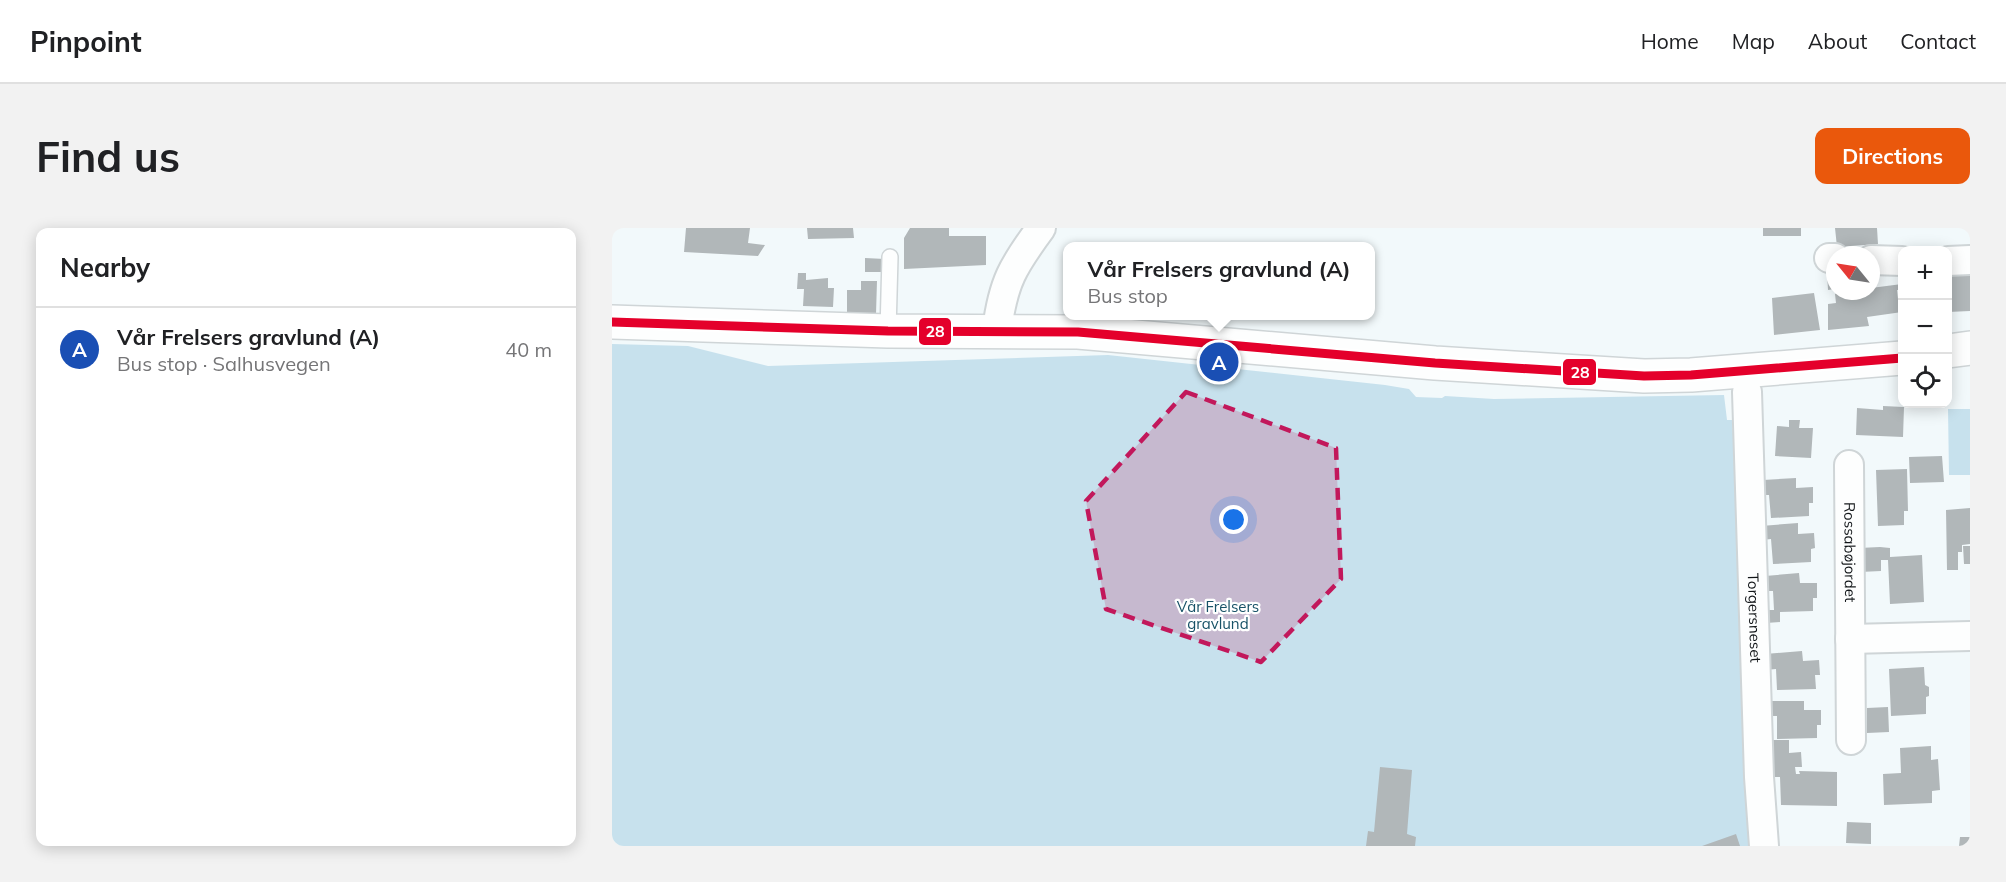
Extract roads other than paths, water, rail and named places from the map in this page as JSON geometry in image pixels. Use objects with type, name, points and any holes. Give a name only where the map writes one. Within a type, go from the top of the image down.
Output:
[{"type":"main road","points":[[612,322],[888,331],[1078,332],[1435,363],[1644,376],[1691,375],[1898,358]]},
{"type":"main road","points":[[1952,350],[1970,348]]},
{"type":"street","points":[[997,330],[1001,297],[1014,264],[1041,228]]},
{"type":"street","points":[[1880,260],[1898,261]]},
{"type":"street","points":[[1952,261],[1970,261]]},
{"type":"street","name":"Torgersneset","points":[[1747,392],[1759,777],[1764,846]]},
{"type":"street","name":"Rossabøjordet","points":[[1850,465],[1851,740]]},
{"type":"street","points":[[1850,639],[1970,636]]},
{"type":"lane","points":[[888,331],[890,257]]},
{"type":"place","name":"Vår Frelsers gravlund (A)","points":[[1219,362]]},
{"type":"park label","name":"Vår Frelsers gravlund","points":[[1218,616]]}]
